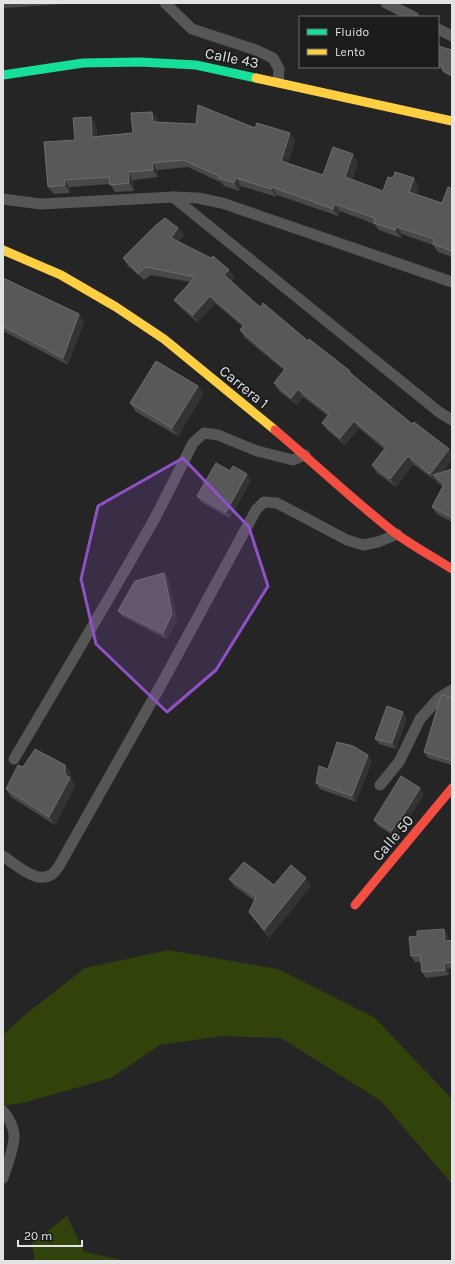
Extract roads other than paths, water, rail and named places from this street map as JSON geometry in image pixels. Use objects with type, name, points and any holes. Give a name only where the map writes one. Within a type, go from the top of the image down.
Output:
[{"type":"street","name":"Calle 43","points":[[3,76],[83,63],[140,62],[196,65],[452,121]]},
{"type":"street","name":"Carrera 1","points":[[3,250],[61,275],[116,307],[164,339],[305,455],[352,498],[397,534],[452,569]]},
{"type":"street","name":"Calle 50","points":[[355,905],[452,788]]},
{"type":"lane","points":[[165,3],[192,29],[256,50],[273,58],[279,69],[278,82]]},
{"type":"lane","points":[[386,3],[412,16]]},
{"type":"lane","points":[[439,30],[452,36]]},
{"type":"lane","points":[[3,199],[41,204],[173,197],[198,198],[222,203],[452,282]]},
{"type":"lane","points":[[173,197],[427,402],[452,420]]},
{"type":"lane","points":[[14,759],[152,524],[193,443],[204,433],[218,435],[257,451],[293,460],[305,455]]},
{"type":"lane","points":[[3,856],[27,873],[39,878],[51,875],[59,866],[256,510],[264,502],[277,502],[347,540],[363,544],[378,542],[397,534]]},
{"type":"lane","points":[[380,785],[399,762],[420,719],[439,698],[452,690]]},
{"type":"lane","points":[[3,1111],[8,1118],[14,1134],[11,1153],[3,1178]]}]
